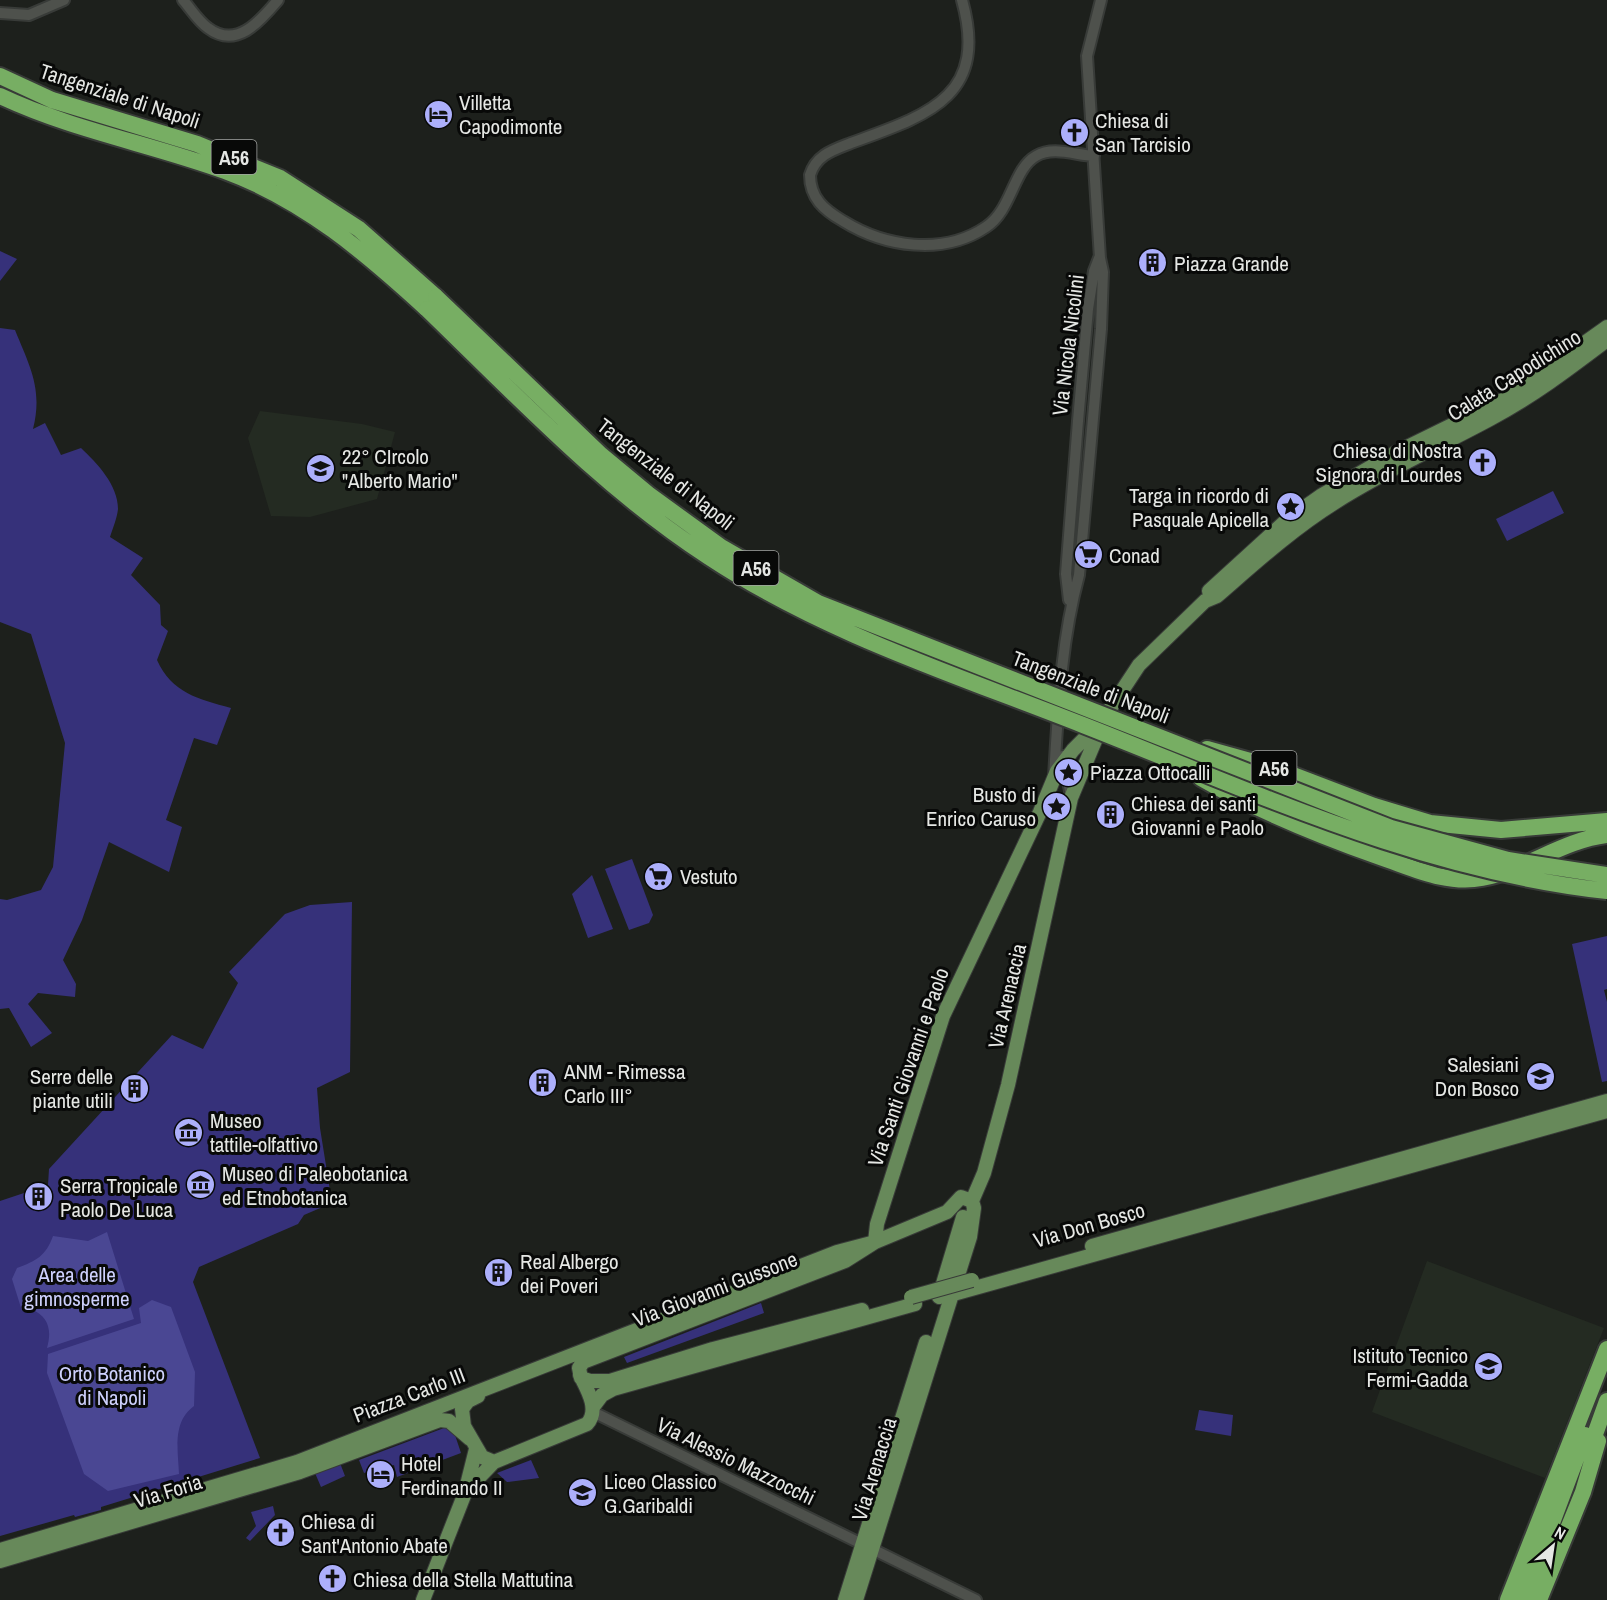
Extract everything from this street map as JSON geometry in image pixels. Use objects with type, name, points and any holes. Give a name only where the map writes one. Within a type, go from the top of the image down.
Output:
[{"type":"highway","name":"Tangenziale di Napoli","points":[[0,76],[52,100],[227,154],[280,177],[359,229],[593,468],[680,537],[750,583],[824,622],[1326,822],[1411,851],[1504,875],[1607,891]]},
{"type":"highway","name":"Tangenziale di Napoli","points":[[0,96],[64,122],[225,171],[277,195],[352,243],[431,303],[601,455],[689,525],[759,570],[818,603],[1344,811],[1415,836],[1508,860],[1607,875]]},
{"type":"highway","name":"A56","points":[[1142,731],[1272,767],[1374,806],[1430,823],[1501,830],[1606,832]]},
{"type":"highway","points":[[1166,758],[1272,816],[1365,852],[1448,879],[1471,880],[1503,873],[1606,832]]},
{"type":"highway","points":[[1523,1600],[1601,1378],[1607,1349]]},
{"type":"highway","points":[[1508,1600],[1601,1378]]},
{"type":"highway","points":[[1531,1600],[1607,1401]]},
{"type":"highway","points":[[1539,1600],[1583,1492],[1607,1408]]},
{"type":"main road","name":"Calata Capodichino","points":[[1550,376],[1607,327]]},
{"type":"main road","name":"Calata Capodichino","points":[[1053,779],[1064,760],[1102,721],[1139,665],[1204,602],[1209,591],[1288,519],[1348,479],[1445,436],[1507,398],[1550,376],[1607,340]]},
{"type":"main road","name":"Calata Capodichino","points":[[1071,798],[1102,721]]},
{"type":"main road","name":"Via Santi Giovanni e Paolo","points":[[875,1242],[877,1224],[943,1016],[1053,779]]},
{"type":"main road","name":"Via Arenaccia","points":[[856,1600],[867,1547],[959,1234],[958,1211],[985,1170],[1008,1085],[1071,798]]},
{"type":"main road","name":"Via Don Bosco","points":[[581,1378],[590,1381],[610,1381],[713,1349],[913,1301],[957,1293],[989,1280],[1448,1150],[1607,1101]]},
{"type":"main road","name":"Via Don Bosco","points":[[1448,1150],[1607,1111]]},
{"type":"main road","name":"Via Arenaccia","points":[[845,1600],[867,1547],[970,1237],[958,1211]]},
{"type":"main road","name":"Via Giovanni Gussone","points":[[581,1378],[579,1368],[583,1362],[760,1288],[837,1252],[875,1242],[958,1211]]},
{"type":"main road","points":[[958,1211],[952,1224],[959,1234]]},
{"type":"main road","name":"Via Don Bosco","points":[[593,1410],[602,1395],[613,1389],[913,1301],[972,1280],[989,1280]]},
{"type":"main road","name":"Via Giovanni Gussone","points":[[564,1360],[760,1288]]},
{"type":"main road","points":[[465,1493],[494,1462],[587,1424],[592,1419],[593,1410],[581,1378],[564,1360]]},
{"type":"main road","name":"Piazza Carlo III","points":[[343,1449],[492,1386],[564,1360]]},
{"type":"main road","name":"Piazza Carlo III","points":[[492,1386],[468,1401],[462,1409],[465,1426],[473,1444],[482,1457],[494,1462]]},
{"type":"main road","name":"Piazza Carlo III","points":[[343,1449],[445,1419],[473,1444]]},
{"type":"main road","points":[[423,1600],[465,1493],[473,1444]]},
{"type":"main road","name":"Via Foria","points":[[0,1550],[343,1449]]},
{"type":"main road","name":"Via Foria","points":[[0,1561],[255,1486],[343,1449]]},
{"type":"street","points":[[0,14],[29,15],[64,0]]},
{"type":"street","points":[[183,0],[208,28],[226,35],[239,34],[258,25],[278,0]]},
{"type":"street","points":[[962,0],[969,23],[969,52],[962,76],[951,94],[912,120],[820,158],[810,175],[815,198],[834,216],[873,237],[912,245],[947,242],[969,236],[987,226],[1001,213],[1023,170],[1036,155],[1054,151],[1094,156]]},
{"type":"street","points":[[1100,258],[1087,56],[1101,0]]},
{"type":"street","name":"Via Nicola Nicolini","points":[[1070,606],[1066,574],[1090,302],[1094,272],[1100,258]]},
{"type":"street","name":"Via Nicola Nicolini","points":[[1053,779],[1070,606],[1079,575],[1102,306],[1103,272],[1100,258]]},
{"type":"street","points":[[1090,302],[1097,298],[1102,306]]},
{"type":"street","points":[[1066,574],[1079,575]]},
{"type":"street","name":"Via Nicola Nicolini","points":[[1056,736],[1064,760],[1071,798]]},
{"type":"street","name":"Via Alessio Mazzocchi","points":[[593,1410],[976,1600]]},
{"type":"shaded area","name":"22° CIrcolo \"Alberto Mario\"","points":[[260,411],[362,424],[395,432],[377,499],[310,517],[271,516],[248,438]]},
{"type":"shaded area","name":"Istituto Tecnico Fermi-Gadda","points":[[1427,1261],[1604,1328],[1545,1478],[1372,1412]]},
{"type":"green space","points":[[0,251],[17,259],[0,281]]},
{"type":"green space","points":[[0,328],[15,330],[30,367],[37,402],[33,429],[45,423],[61,455],[81,448],[111,483],[118,509],[110,537],[143,558],[131,575],[160,605],[161,625],[168,631],[157,660],[163,671],[170,680],[187,693],[231,708],[217,745],[194,738],[166,820],[182,827],[169,872],[109,842],[82,920],[63,960],[76,984],[75,997],[38,993],[28,1004],[52,1033],[31,1047],[9,1008],[0,1009],[0,899],[7,900],[41,890],[53,867],[65,743],[31,634],[0,622]]},
{"type":"green space","points":[[1553,491],[1564,513],[1507,541],[1496,519]]},
{"type":"green space","points":[[632,859],[653,915],[649,923],[629,930],[605,869]]},
{"type":"green space","points":[[592,875],[613,929],[588,938],[572,894]]},
{"type":"green space","name":"Orto Botanico di Napoli","points":[[352,902],[350,1072],[317,1088],[320,1128],[332,1203],[304,1215],[298,1224],[199,1267],[193,1282],[260,1458],[101,1507],[101,1510],[75,1517],[74,1515],[0,1536],[0,1201],[48,1185],[49,1169],[172,1035],[203,1049],[238,983],[229,972],[285,914],[310,905]]},
{"type":"green space","points":[[1607,936],[1607,989],[1604,990],[1607,1002],[1607,1081],[1602,1082],[1572,944]]},
{"type":"green space","name":"Area delle gimnosperme","points":[[107,1232],[134,1319],[47,1348],[49,1330],[45,1320],[31,1309],[22,1311],[12,1279],[17,1268],[40,1257],[53,1236],[88,1241]]},
{"type":"green space","points":[[152,1300],[171,1307],[195,1372],[194,1406],[182,1420],[179,1428],[179,1474],[108,1491],[84,1474],[47,1373],[48,1354],[141,1323],[139,1308]]},
{"type":"green space","points":[[761,1303],[764,1313],[627,1363],[624,1357]]},
{"type":"green space","points":[[1199,1410],[1233,1415],[1231,1436],[1195,1430]]},
{"type":"green space","points":[[444,1428],[450,1428],[454,1432],[461,1453],[397,1477],[394,1465],[364,1473],[359,1460]]},
{"type":"green space","points":[[531,1460],[539,1478],[507,1482],[497,1473]]},
{"type":"green space","points":[[340,1463],[345,1476],[321,1487],[315,1473]]},
{"type":"green space","points":[[273,1506],[275,1515],[250,1541],[246,1538],[256,1526],[251,1512]]},
{"type":"place","name":"Villetta Capodimonte","points":[[438,114]]},
{"type":"place","name":"Chiesa di San Tarcisio","points":[[1074,132]]},
{"type":"place","name":"Piazza Grande","points":[[1153,263]]},
{"type":"place","name":"Chiesa di Nostra Signora di Lourdes","points":[[1483,462]]},
{"type":"place","name":"22° CIrcolo \"Alberto Mario\"","points":[[321,468]]},
{"type":"place","name":"Targa in ricordo di Pasquale Apicella","points":[[1290,507]]},
{"type":"place","name":"Conad","points":[[1088,555]]},
{"type":"place","name":"Piazza Ottocalli","points":[[1069,772]]},
{"type":"place","name":"Busto di Enrico Caruso","points":[[1057,806]]},
{"type":"place","name":"Chiesa dei santi Giovanni e Paolo","points":[[1110,815]]},
{"type":"place","name":"Vestuto","points":[[659,876]]},
{"type":"place","name":"Salesiani Don Bosco","points":[[1540,1076]]},
{"type":"place","name":"ANM - Rimessa Carlo III°","points":[[543,1083]]},
{"type":"place","name":"Serre delle piante utili","points":[[134,1088]]},
{"type":"place","name":"Museo tattile-olfattivo","points":[[189,1132]]},
{"type":"place","name":"Museo di Paleobotanica ed Etnobotanica","points":[[201,1185]]},
{"type":"place","name":"Serra Tropicale Paolo De Luca","points":[[39,1197]]},
{"type":"place","name":"Real Albergo dei Poveri","points":[[499,1273]]},
{"type":"place","name":"Istituto Tecnico Fermi-Gadda","points":[[1489,1367]]},
{"type":"place","name":"Hotel Ferdinando II","points":[[380,1475]]},
{"type":"place","name":"Liceo Classico G.Garibaldi","points":[[583,1493]]},
{"type":"place","name":"Chiesa di Sant'Antonio Abate","points":[[280,1533]]},
{"type":"place","name":"Chiesa della Stella Mattutina","points":[[332,1579]]}]
